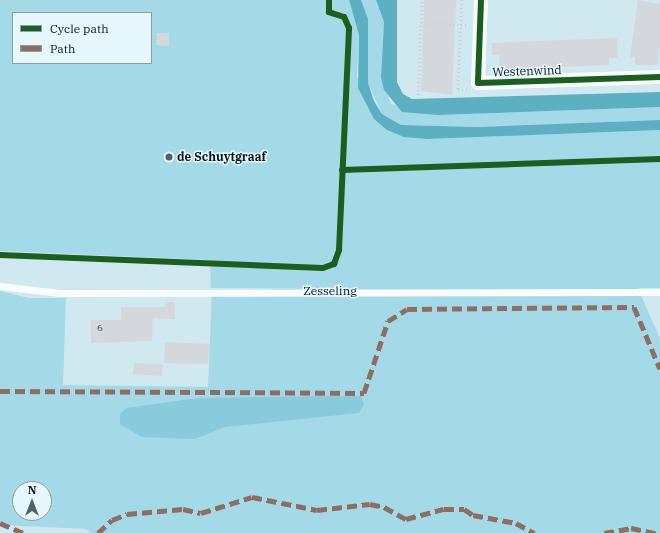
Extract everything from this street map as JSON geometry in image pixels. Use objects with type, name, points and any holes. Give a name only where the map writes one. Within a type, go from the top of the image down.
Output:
[{"type":"street","name":"Westenwind","points":[[482,0],[478,83],[660,77]]},
{"type":"lane","name":"Zesseling","points":[[0,286],[60,293],[660,292]]},
{"type":"path","points":[[151,0],[151,6]]},
{"type":"path","points":[[418,95],[422,0]]},
{"type":"path","points":[[462,0],[458,90],[478,89],[478,83]]},
{"type":"path","points":[[0,2],[40,3]]},
{"type":"path","points":[[422,23],[480,26]]},
{"type":"shaded area","points":[[0,0],[349,0],[359,35],[357,77],[374,119],[428,139],[660,130],[660,288],[638,288],[660,339],[660,533],[91,533],[85,529],[0,525],[0,291],[29,298],[66,298],[63,385],[208,387],[212,290],[342,289],[211,288],[210,260],[0,251]]},
{"type":"shaded area","points":[[349,0],[361,0],[368,19],[368,83],[374,101],[382,114],[401,125],[477,127],[660,120],[660,130],[428,139],[404,137],[387,130],[374,119],[358,88],[359,35]]},
{"type":"shaded area","points":[[361,0],[376,0],[384,22],[381,77],[391,104],[438,115],[660,107],[660,120],[477,127],[401,125],[382,114],[368,83],[368,19]]},
{"type":"shaded area","points":[[376,0],[397,0],[397,82],[403,94],[412,99],[660,92],[660,107],[438,115],[402,112],[384,90],[381,77],[384,22]]},
{"type":"shaded area","points":[[361,396],[364,404],[359,413],[225,427],[195,439],[142,437],[120,424],[120,414],[126,408],[198,398]]},
{"type":"building","points":[[424,0],[456,0],[452,95],[421,91]]},
{"type":"building","points":[[638,0],[660,4],[660,47],[658,64],[635,65],[635,57],[630,57]]},
{"type":"building","points":[[157,33],[169,33],[169,46],[156,45]]},
{"type":"building","points":[[617,38],[618,58],[609,58],[609,65],[500,69],[499,55],[492,55],[492,43]]},
{"type":"building","points":[[165,302],[175,302],[175,319],[153,318],[152,341],[91,343],[91,320],[121,320],[121,307],[165,307]]},
{"type":"building","points":[[165,342],[209,344],[208,364],[164,363]]},
{"type":"building","points":[[134,363],[163,364],[162,376],[133,374]]},
{"type":"marked path","points":[[0,391],[364,393],[388,321],[407,309],[634,307],[660,369]]},
{"type":"marked path","points":[[98,533],[112,520],[127,514],[183,509],[201,513],[252,497],[317,510],[370,504],[384,507],[406,519],[444,509],[464,509],[473,515],[516,523],[534,533]]},
{"type":"marked path","points":[[0,523],[23,533]]},
{"type":"marked path","points":[[604,533],[631,528],[655,533]]},
{"type":"cycle path","points":[[0,255],[323,268],[334,264],[339,250],[349,28],[344,17],[329,12],[329,0]]},
{"type":"cycle path","points":[[481,0],[478,83],[660,77]]},
{"type":"cycle path","points":[[342,170],[660,159]]},
{"type":"place","name":"de Schuytgraaf","points":[[169,157]]}]
